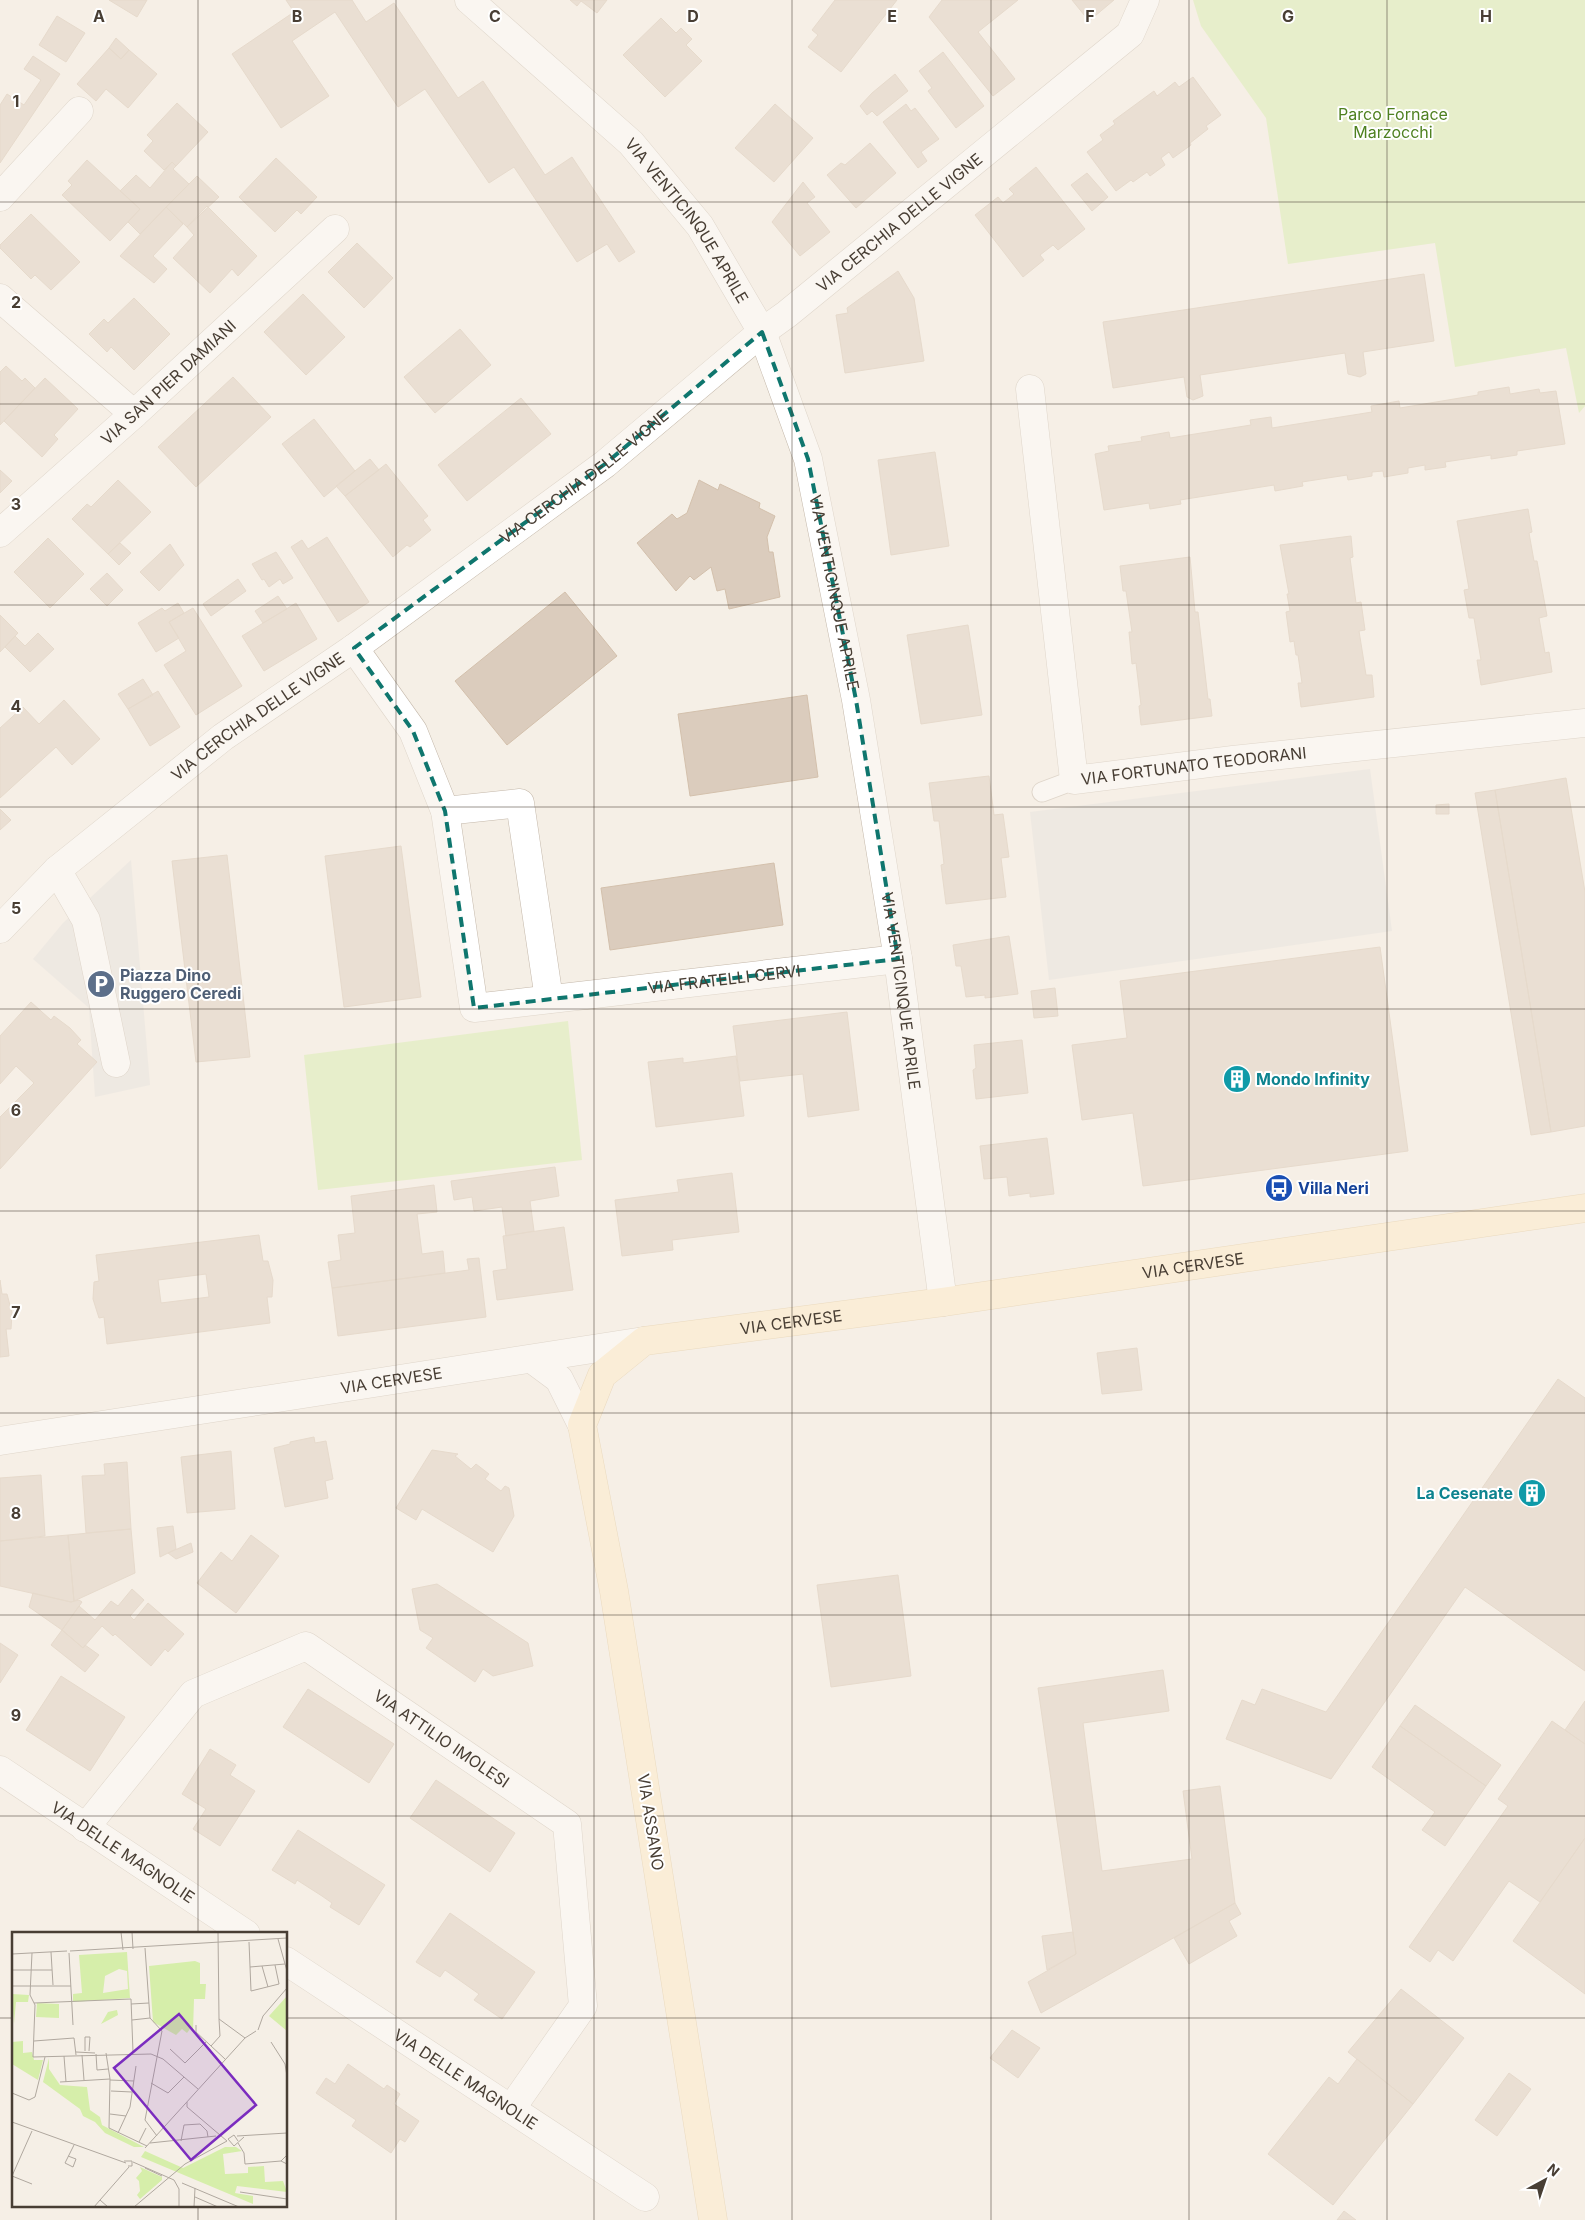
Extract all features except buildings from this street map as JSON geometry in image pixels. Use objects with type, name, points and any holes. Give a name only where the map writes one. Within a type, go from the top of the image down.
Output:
[{"type":"street","name":"VIA VENTICINQUE APRILE","points":[[469,0],[631,143],[700,226],[762,332],[808,459],[856,700],[898,959],[943,1302]]},
{"type":"street","name":"VIA CERCHIA DELLE VIGNE","points":[[0,929],[57,870],[223,737],[354,648],[606,464],[762,332],[795,308],[1130,34],[1145,0]]},
{"type":"street","points":[[0,197],[80,111]]},
{"type":"street","name":"VIA SAN PIER DAMIANI","points":[[0,533],[134,414],[335,229]]},
{"type":"street","points":[[0,298],[134,414]]},
{"type":"street","name":"VIA FORTUNATO TEODORANI","points":[[1030,389],[1074,780],[1243,759],[1585,723]]},
{"type":"street","name":"VIA FRATELLI CERVI","points":[[354,648],[413,730],[446,811],[474,1008],[898,959]]},
{"type":"street","points":[[446,811],[520,803],[549,999]]},
{"type":"street","points":[[57,870],[86,920],[116,1063]]},
{"type":"street","name":"VIA CERVESE","points":[[0,1441],[644,1341],[943,1302],[1585,1208]]},
{"type":"street","points":[[582,1425],[602,1375],[644,1341]]},
{"type":"street","name":"VIA ASSANO","points":[[532,1359],[559,1379],[582,1425],[614,1591],[714,2220]]},
{"type":"street","name":"VIA ATTILIO IMOLESI","points":[[85,1828],[193,1694],[306,1646],[567,1824],[583,2006],[511,2109]]},
{"type":"street","name":"VIA DELLE MAGNOLIE","points":[[0,1770],[243,1932]]},
{"type":"street","name":"VIA DELLE MAGNOLIE","points":[[288,1961],[645,2197]]},
{"type":"lane","points":[[1042,792],[1074,780]]},
{"type":"highlighted area","points":[[762,332],[808,459],[856,700],[898,959],[474,1008],[445,811],[413,731],[354,648],[605,464]]},
{"type":"green space","name":"Parco Fornace Marzocchi","points":[[1193,0],[1585,0],[1585,406],[1579,413],[1566,348],[1455,367],[1435,243],[1288,264],[1266,118],[1201,26]]},
{"type":"green space","points":[[568,1021],[582,1160],[318,1190],[304,1055]]},
{"type":"shaded area","points":[[1370,769],[1392,931],[1049,980],[1030,812]]},
{"type":"shaded area","name":"Piazza Dino Ruggero Ceredi","points":[[131,860],[150,1085],[95,1097],[89,1008],[33,959],[63,923]]},
{"type":"place","name":"Piazza Dino Ruggero Ceredi","points":[[101,984]]},
{"type":"place","name":"Mondo Infinity","points":[[1237,1079]]},
{"type":"place","name":"Villa Neri","points":[[1279,1188]]},
{"type":"place","name":"La Cesenate","points":[[1532,1493]]}]
